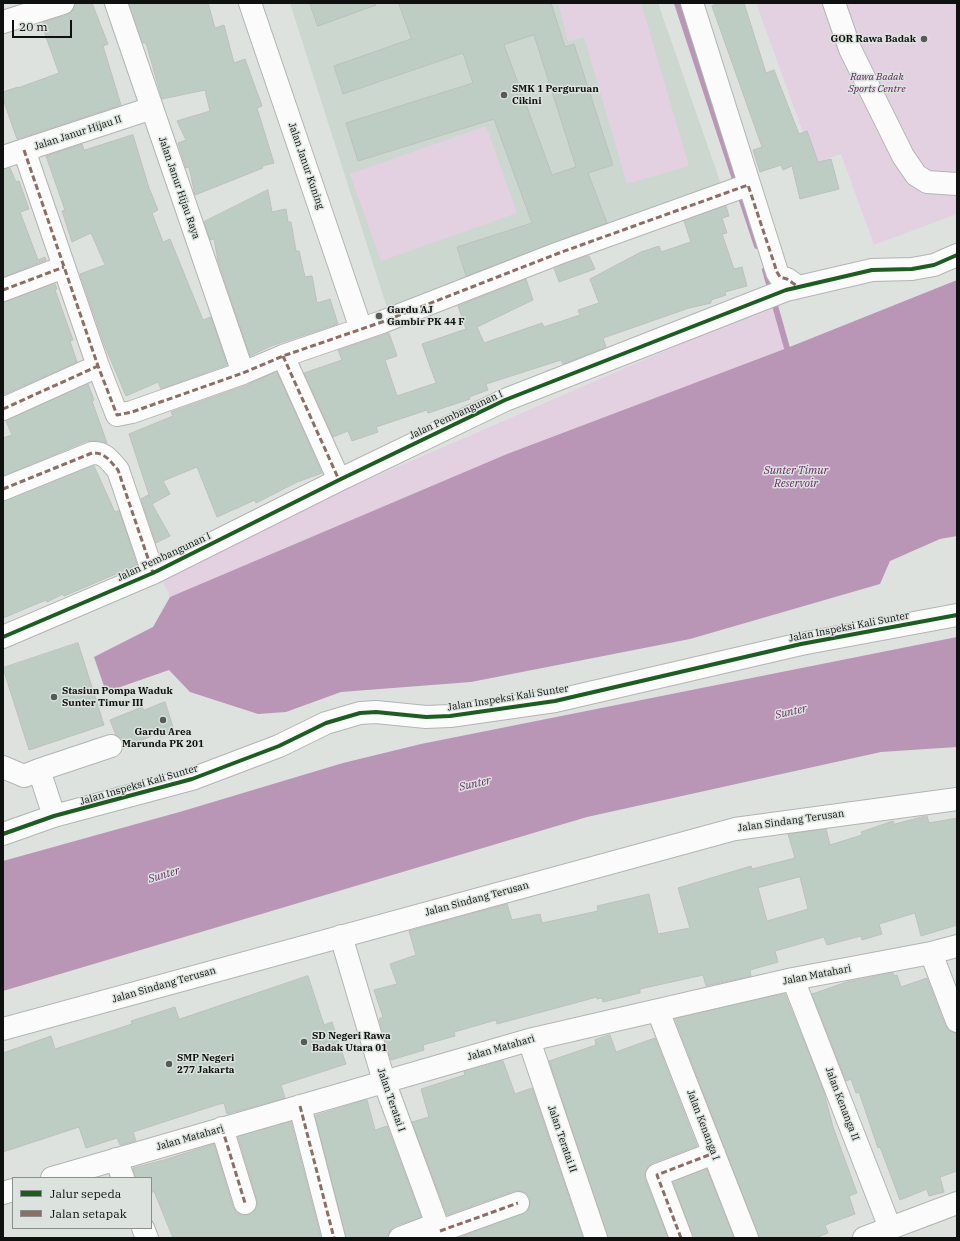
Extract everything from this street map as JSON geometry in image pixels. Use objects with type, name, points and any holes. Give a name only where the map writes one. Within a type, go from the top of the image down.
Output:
[{"type":"street","points":[[3,22],[63,3]]},
{"type":"street","name":"Jalan Janur Hijau Raya","points":[[116,3],[243,373]]},
{"type":"street","name":"Jalan Janur Kuning","points":[[250,3],[361,329]]},
{"type":"street","points":[[692,3],[741,187],[777,272],[780,277],[787,279],[792,288]]},
{"type":"street","points":[[834,3],[850,49],[903,156],[911,169],[916,175],[927,182],[957,184]]},
{"type":"street","name":"Jalan Janur Hijau II","points":[[3,157],[152,108]]},
{"type":"street","points":[[24,150],[98,366],[117,415],[132,412],[243,373],[283,356],[422,307],[559,253],[741,187]]},
{"type":"street","name":"Jalan Pembangunan I","points":[[3,637],[153,573],[339,480],[505,400],[792,288],[872,270],[912,268],[934,265],[957,255]]},
{"type":"street","points":[[3,290],[64,267]]},
{"type":"street","points":[[283,356],[339,480]]},
{"type":"street","points":[[3,409],[98,366]]},
{"type":"street","points":[[3,489],[92,453],[100,452],[107,457],[118,470],[153,573]]},
{"type":"street","name":"Jalan Inspeksi Kali Sunter","points":[[3,834],[54,816],[192,779],[279,746],[326,724],[360,713],[376,712],[426,717],[450,716],[555,701],[801,644],[957,615]]},
{"type":"street","points":[[3,767],[24,776],[111,746]]},
{"type":"street","points":[[39,770],[54,816]]},
{"type":"street","name":"Jalan Sindang Terusan","points":[[3,1029],[735,829],[957,799]]},
{"type":"street","name":"Jalan Teratai I","points":[[341,936],[384,1081],[440,1231]]},
{"type":"street","name":"Jalan Matahari","points":[[59,1177],[120,1168],[222,1128],[529,1040],[793,979],[931,953],[957,946]]},
{"type":"street","points":[[931,953],[957,1022]]},
{"type":"street","name":"Jalan Kenanga II","points":[[793,979],[890,1228]]},
{"type":"street","name":"Jalan Kenanga I","points":[[658,1011],[747,1238]]},
{"type":"street","name":"Jalan Teratai II","points":[[529,1040],[596,1238]]},
{"type":"street","points":[[300,1106],[334,1238]]},
{"type":"street","points":[[222,1128],[245,1203]]},
{"type":"street","points":[[681,1238],[657,1175],[714,1153]]},
{"type":"street","points":[[400,1238],[440,1231],[518,1203]]},
{"type":"street","points":[[864,1238],[957,1203]]},
{"type":"shaded area","name":"SMK 1 Perguruan Cikini","points":[[290,3],[658,3],[722,187],[389,314]]},
{"type":"green space","points":[[558,3],[641,3],[689,166],[627,184],[584,37],[568,41]]},
{"type":"green space","name":"Rawa Badak Sports Centre","points":[[756,3],[957,3],[957,214],[874,245],[841,154],[814,163]]},
{"type":"green space","points":[[486,126],[517,213],[381,261],[350,174]]},
{"type":"green space","points":[[775,303],[787,348],[507,454],[170,597],[158,571]]},
{"type":"water","name":"Sunter Timur Reservoir","points":[[957,280],[957,536],[940,539],[890,561],[880,584],[690,639],[471,682],[341,692],[286,712],[258,714],[190,692],[169,670],[106,692],[94,657],[153,627],[170,597],[507,454],[787,348]]},
{"type":"water","name":"Sunter","points":[[957,637],[957,747],[881,752],[587,817],[3,991],[3,861],[183,811],[343,763],[421,744]]},
{"type":"building","points":[[75,3],[92,3],[108,44],[103,46],[121,105],[17,139],[3,99],[3,92],[59,73],[42,26],[44,26],[43,22],[67,15],[72,11]]},
{"type":"building","points":[[129,3],[208,3],[215,28],[224,25],[234,63],[245,59],[262,106],[257,108],[274,163],[262,166],[263,168],[195,195],[189,167],[186,168],[178,143],[186,140],[177,121],[210,111],[205,90],[162,99],[146,43],[143,43]]},
{"type":"building","points":[[310,3],[375,3],[376,5],[318,26]]},
{"type":"building","points":[[399,3],[551,3],[565,47],[574,44],[613,165],[588,173],[607,223],[466,276],[457,247],[532,223],[494,119],[358,161],[346,123],[473,83],[463,53],[343,94],[334,66],[411,39]],"holes":[[[534,35],[576,167],[552,175],[504,45]]]},
{"type":"building","points":[[721,3],[744,3],[766,73],[774,70],[799,134],[807,131],[818,162],[831,159],[839,189],[800,199],[792,166],[783,170],[781,165],[760,172],[753,150],[762,147],[712,6]]},
{"type":"building","points":[[133,135],[149,188],[158,210],[152,213],[163,242],[170,239],[203,320],[211,317],[227,365],[161,389],[158,382],[126,396],[104,344],[80,274],[105,265],[91,233],[72,242],[62,211],[65,210],[46,156],[82,144],[84,150]]},
{"type":"building","points":[[10,168],[16,182],[19,181],[29,209],[20,212],[38,260],[45,257],[46,260],[3,277],[3,169]]},
{"type":"building","points":[[268,190],[272,212],[286,209],[288,222],[291,222],[296,251],[299,251],[305,277],[312,276],[317,303],[330,299],[338,324],[271,346],[250,356],[218,261],[214,239],[210,240],[204,222]]},
{"type":"building","points":[[726,206],[729,216],[722,218],[727,233],[722,234],[734,269],[742,267],[747,286],[725,292],[726,295],[711,300],[711,303],[689,308],[603,338],[606,347],[563,364],[561,360],[486,384],[488,390],[469,397],[470,399],[428,413],[427,410],[376,427],[378,432],[352,441],[348,431],[333,437],[304,373],[342,360],[338,350],[389,333],[397,356],[385,360],[397,396],[436,383],[422,344],[466,329],[458,306],[526,279],[533,300],[477,327],[484,343],[542,323],[544,327],[580,315],[578,310],[599,303],[590,279],[641,252],[659,246],[661,252],[691,242],[684,221]]},
{"type":"building","points":[[589,256],[595,269],[559,282],[554,268]]},
{"type":"building","points":[[55,284],[57,289],[55,290],[73,340],[70,341],[77,362],[3,395],[3,302]]},
{"type":"building","points":[[277,372],[322,473],[297,482],[256,503],[255,500],[217,517],[197,467],[163,481],[170,494],[152,504],[170,536],[156,543],[141,499],[148,495],[150,498],[129,434],[173,416],[171,412],[247,385]]},
{"type":"building","points":[[88,384],[94,400],[92,401],[107,443],[87,441],[3,476],[3,438],[12,435],[6,421]]},
{"type":"building","points":[[94,466],[114,510],[116,512],[119,510],[137,565],[64,596],[63,594],[47,602],[46,600],[3,618],[3,501]]},
{"type":"building","name":"Stasiun Pompa Waduk Sunter Timur III","points":[[78,643],[104,725],[29,750],[3,668]]},
{"type":"building","points":[[165,702],[175,733],[160,737],[159,733],[123,748],[123,742],[116,735],[110,720],[142,707],[144,710]]},
{"type":"building","points":[[927,816],[929,823],[957,818],[957,925],[921,936],[915,913],[879,924],[882,934],[862,940],[861,936],[827,945],[824,937],[775,951],[778,962],[750,970],[751,976],[706,986],[703,975],[640,989],[640,993],[603,1002],[602,998],[597,999],[597,997],[497,1024],[496,1020],[454,1032],[455,1036],[423,1045],[424,1050],[391,1060],[379,1019],[383,1017],[374,990],[397,984],[390,964],[416,955],[409,931],[507,904],[512,920],[540,914],[542,923],[598,911],[597,906],[649,894],[658,934],[690,928],[678,888],[751,866],[752,869],[795,858],[788,834],[826,829],[830,845],[862,835],[861,832],[893,821],[894,824]],"holes":[[[800,877],[808,909],[767,921],[758,888]]]},
{"type":"building","points":[[893,973],[894,976],[897,975],[901,987],[927,978],[945,1025],[949,1031],[957,1033],[957,1171],[940,1177],[944,1192],[929,1196],[927,1189],[900,1200],[880,1147],[878,1148],[859,1092],[856,1093],[851,1079],[846,1081],[812,994],[847,982]]},
{"type":"building","points":[[308,976],[324,1025],[332,1022],[346,1064],[281,1085],[285,1098],[227,1114],[224,1103],[216,1105],[133,1132],[136,1141],[120,1145],[117,1138],[86,1148],[79,1127],[3,1152],[3,1053],[51,1036],[55,1049],[132,1024],[131,1021],[175,1007],[179,1019]]},
{"type":"building","points":[[785,994],[823,1089],[833,1127],[857,1193],[849,1196],[855,1214],[825,1225],[828,1233],[815,1238],[759,1238],[675,1019]]},
{"type":"building","points":[[610,1035],[616,1052],[655,1038],[697,1146],[652,1163],[645,1173],[645,1179],[668,1238],[608,1238],[549,1061],[596,1045],[595,1040]]},
{"type":"building","points":[[503,1061],[515,1094],[532,1088],[583,1238],[458,1238],[527,1211],[530,1205],[530,1198],[526,1193],[520,1191],[514,1191],[447,1215],[412,1122],[429,1117],[421,1089],[465,1075],[464,1072]]},
{"type":"building","points":[[367,1100],[375,1130],[387,1126],[421,1217],[395,1226],[390,1230],[388,1238],[346,1238],[315,1116]]},
{"type":"building","points":[[291,1122],[321,1238],[173,1238],[154,1191],[152,1192],[152,1177],[135,1177],[133,1168],[214,1144],[233,1207],[236,1212],[242,1215],[249,1215],[257,1206],[257,1200],[238,1137]]},
{"type":"building","points":[[707,1169],[734,1238],[693,1238],[673,1182]]},
{"type":"waterway","points":[[677,3],[757,246]]},
{"type":"waterway","points":[[765,270],[787,348]]},
{"type":"marked path","points":[[24,150],[98,366],[117,415],[132,412],[243,373],[283,356],[382,322],[559,253],[748,185],[777,272],[780,277],[787,279],[797,286]]},
{"type":"marked path","points":[[3,290],[64,267]]},
{"type":"marked path","points":[[283,356],[339,480]]},
{"type":"marked path","points":[[3,409],[98,366]]},
{"type":"marked path","points":[[3,489],[92,453],[97,453],[104,456],[110,460],[118,470],[153,573]]},
{"type":"marked path","points":[[300,1106],[334,1238]]},
{"type":"marked path","points":[[222,1128],[245,1203]]},
{"type":"marked path","points":[[681,1238],[657,1175],[714,1153]]},
{"type":"marked path","points":[[440,1231],[518,1203]]},
{"type":"cycle path","points":[[3,637],[153,573],[339,480],[505,400],[786,290],[872,270],[912,269],[934,265],[957,255]]},
{"type":"cycle path","points":[[3,834],[54,816],[192,779],[279,746],[326,723],[360,713],[376,712],[426,717],[450,716],[555,701],[801,644],[957,615]]},
{"type":"place","name":"GOR Rawa Badak","points":[[924,39]]},
{"type":"place","name":"SMK 1 Perguruan Cikini","points":[[504,95]]},
{"type":"place","name":"Gardu AJ Gambir PK 44 F","points":[[379,316]]},
{"type":"place","name":"Stasiun Pompa Waduk Sunter Timur III","points":[[54,697]]},
{"type":"place","name":"Gardu Area Marunda PK 201","points":[[163,720]]},
{"type":"place","name":"SD Negeri Rawa Badak Utara 01","points":[[304,1042]]},
{"type":"place","name":"SMP Negeri 277 Jakarta","points":[[169,1064]]}]
